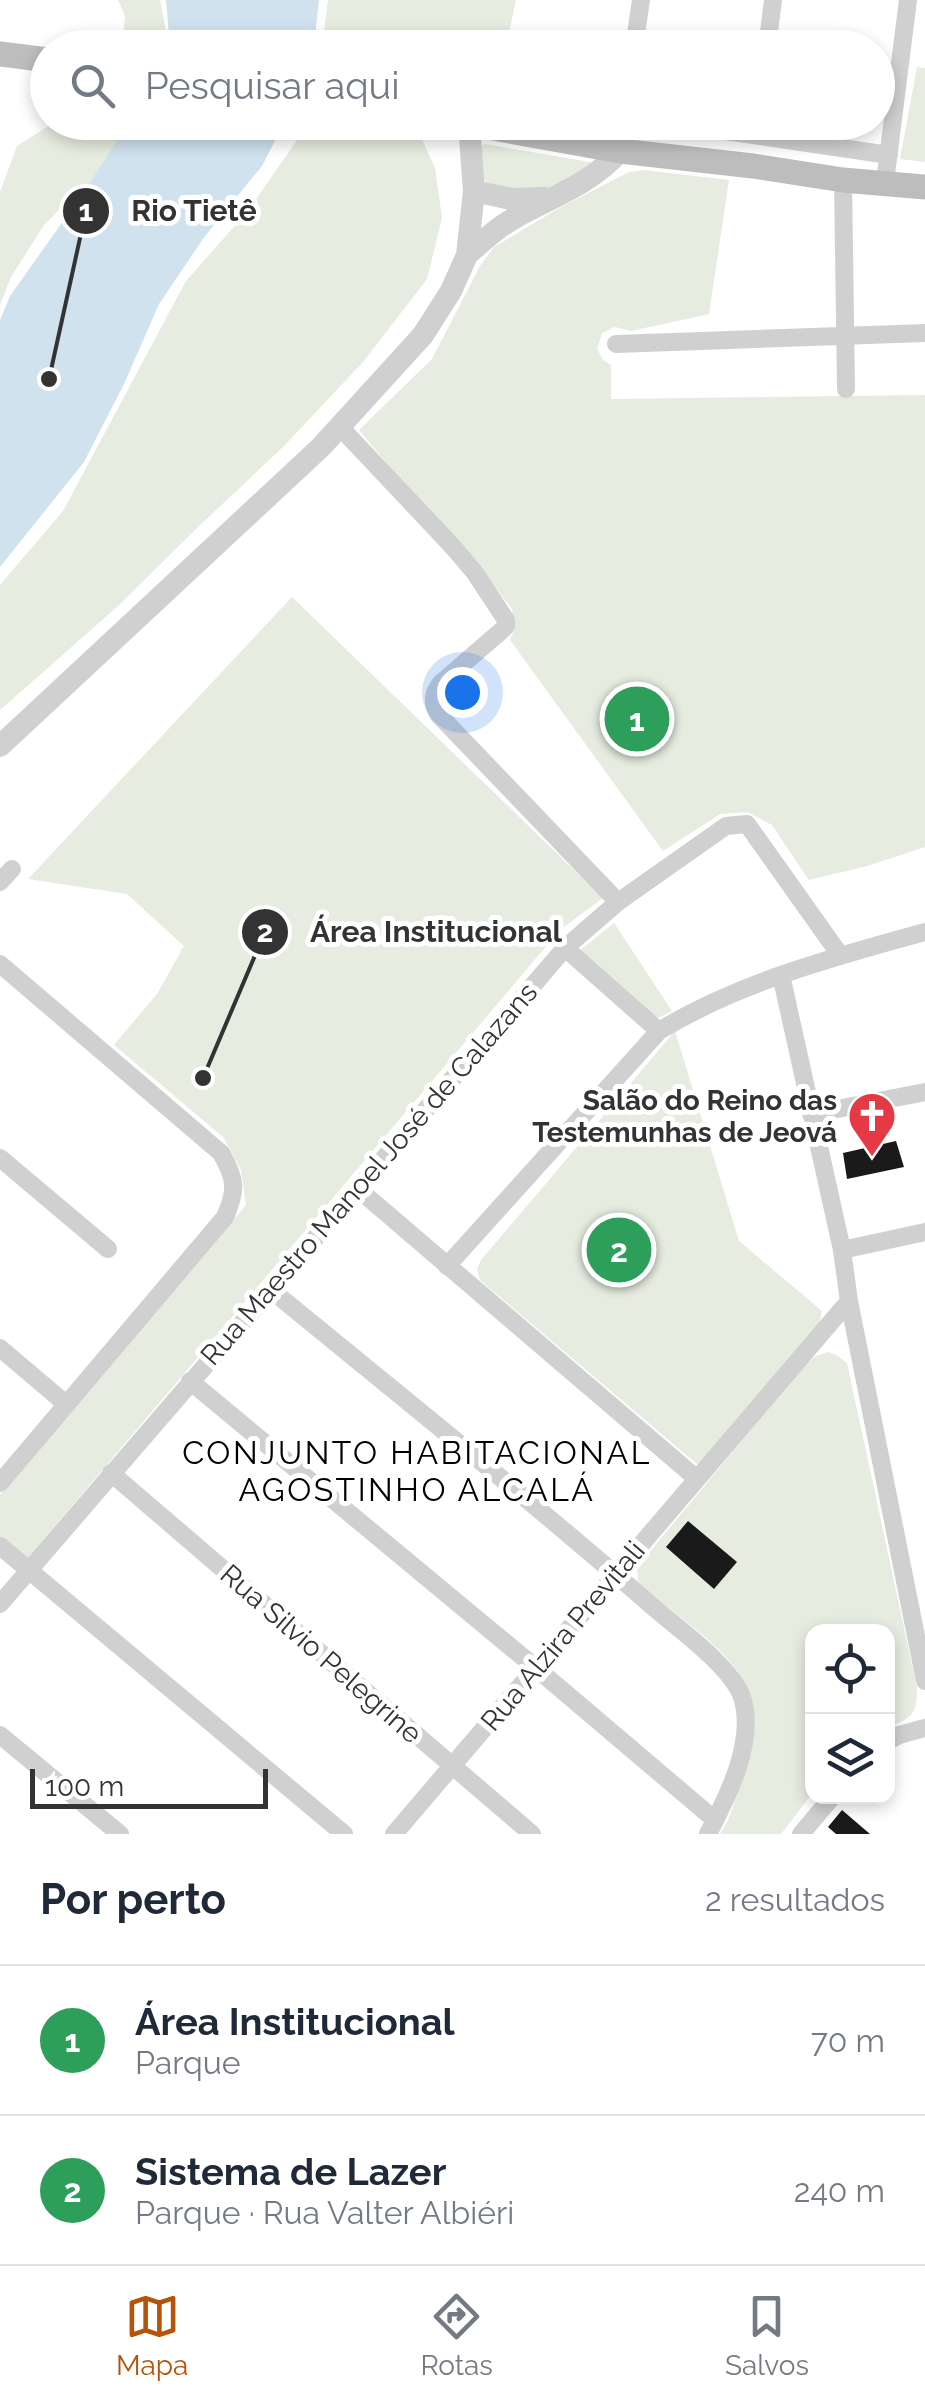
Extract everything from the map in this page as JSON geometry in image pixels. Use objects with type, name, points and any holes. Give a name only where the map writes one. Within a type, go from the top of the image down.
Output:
[{"type":"main road","points":[[0,54],[30,58]]},
{"type":"main road","points":[[557,140],[843,180],[925,187]]},
{"type":"street","points":[[637,30],[642,0]]},
{"type":"street","points":[[769,30],[773,0]]},
{"type":"street","points":[[895,106],[908,0]]},
{"type":"street","points":[[0,746],[320,448],[423,335],[467,255],[474,190],[467,140]]},
{"type":"street","points":[[467,255],[515,217],[594,176],[620,151],[622,140]]},
{"type":"street","points":[[753,166],[755,140]]},
{"type":"street","points":[[812,140],[889,155]]},
{"type":"street","points":[[885,182],[891,140]]},
{"type":"street","points":[[843,180],[846,388]]},
{"type":"street","points":[[474,190],[511,199],[556,197]]},
{"type":"street","points":[[616,344],[925,333]]},
{"type":"street","points":[[340,427],[454,548],[506,620],[502,631],[435,691],[438,714],[618,902]]},
{"type":"street","name":"Rua Maestro Manoel José de Calazans","points":[[0,1604],[565,948],[618,902],[726,826],[747,824],[840,955]]},
{"type":"street","points":[[448,1266],[659,1031],[686,1014],[781,975],[925,932]]},
{"type":"street","points":[[565,948],[659,1031]]},
{"type":"street","points":[[0,964],[221,1153],[232,1172],[235,1196],[225,1218],[0,1483]]},
{"type":"street","points":[[781,975],[842,1250],[925,1681]]},
{"type":"street","points":[[811,1114],[925,1092]]},
{"type":"street","points":[[0,1158],[108,1249]]},
{"type":"street","points":[[357,1188],[696,1478]]},
{"type":"street","points":[[842,1250],[925,1232]]},
{"type":"street","points":[[190,1382],[536,1668],[712,1827],[742,1755],[747,1724],[741,1695],[727,1671],[616,1574],[270,1288]]},
{"type":"street","name":"Rua Alzira Previtali","points":[[394,1834],[849,1301]]},
{"type":"street","points":[[0,1348],[66,1404]]},
{"type":"street","name":"Rua Silvio Pelegrine","points":[[111,1473],[532,1834]]},
{"type":"street","points":[[0,1546],[344,1834]]},
{"type":"street","points":[[895,1737],[925,1728]]},
{"type":"street","points":[[0,1735],[120,1834]]},
{"type":"street","points":[[801,1834],[826,1804]]},
{"type":"shaded area","points":[[118,0],[160,0],[166,30],[124,30],[125,16]]},
{"type":"shaded area","points":[[328,0],[516,0],[510,30],[324,30]]},
{"type":"shaded area","points":[[917,67],[925,68],[925,162],[900,159]]},
{"type":"shaded area","points":[[30,138],[138,140],[44,225],[11,277],[0,305],[0,192],[17,146]]},
{"type":"shaded area","points":[[297,140],[422,140],[435,168],[442,218],[427,279],[363,362],[283,447],[118,606],[0,710],[0,585],[63,511],[186,281],[247,212]]},
{"type":"shaded area","points":[[485,144],[590,162],[594,166],[547,190],[490,187],[478,159],[478,148]]},
{"type":"shaded area","points":[[644,170],[729,180],[709,314],[631,331],[615,327],[602,333],[597,349],[611,365],[611,399],[925,395],[925,847],[809,880],[772,825],[747,812],[720,814],[663,851],[510,640],[514,630],[512,609],[359,430],[432,359],[480,266],[494,247],[629,172]]},
{"type":"shaded area","points":[[292,597],[603,898],[560,930],[26,1560],[0,1537],[0,1495],[246,1205],[241,1170],[223,1137],[114,1045],[157,994],[184,946],[127,894],[28,879]]},
{"type":"shaded area","points":[[614,923],[672,1011],[654,1020],[578,952]]},
{"type":"shaded area","points":[[675,1031],[739,1241],[822,1311],[818,1330],[698,1465],[480,1280],[477,1269]]},
{"type":"shaded area","points":[[828,1352],[847,1363],[917,1688],[916,1704],[908,1718],[895,1724],[895,1624],[805,1624],[805,1803],[781,1834],[720,1834],[739,1785],[749,1693],[719,1650],[638,1581],[637,1567],[816,1356]]},
{"type":"water","points":[[166,0],[319,0],[316,30],[169,30]]},
{"type":"water","points":[[118,140],[275,140],[262,166],[205,236],[159,304],[84,462],[0,567],[0,320],[10,296]]},
{"type":"building","name":"Salão do Reino das Testemunhas de Jeová","points":[[896,1141],[904,1167],[847,1179],[843,1153]]},
{"type":"building","points":[[688,1521],[737,1562],[714,1589],[666,1547]]},
{"type":"building","points":[[842,1810],[870,1834],[836,1834],[828,1827]]},
{"type":"place","name":"Rio Tietê","points":[[49,379]]},
{"type":"place","name":"Área Institucional","points":[[637,719]]},
{"type":"place","name":"Área Institucional","points":[[203,1078]]},
{"type":"place","name":"Salão do Reino das Testemunhas de Jeová","points":[[872,1158]]},
{"type":"place","name":"Sistema de Lazer","points":[[619,1250]]},
{"type":"district","name":"CONJUNTO HABITACIONAL AGOSTINHO ALCALÁ","points":[[417,1470]]}]
